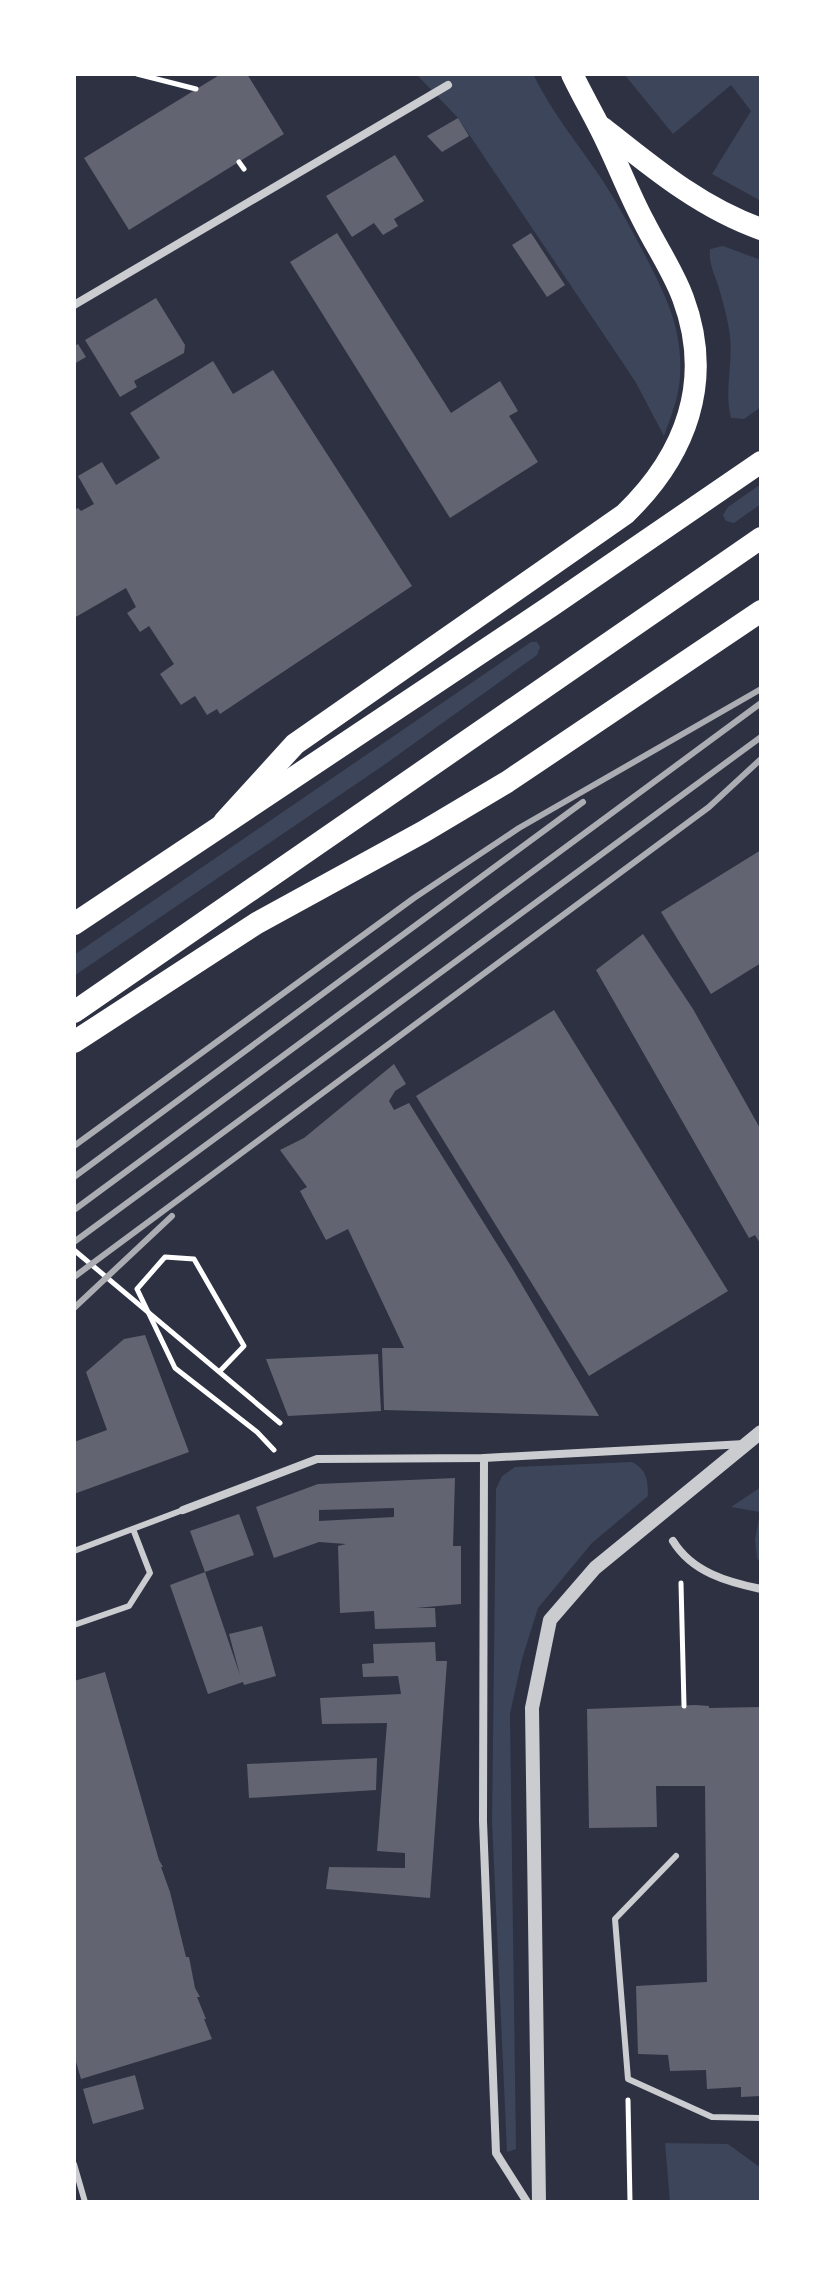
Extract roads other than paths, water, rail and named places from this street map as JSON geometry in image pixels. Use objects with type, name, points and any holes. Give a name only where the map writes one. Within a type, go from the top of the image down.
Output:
[{"type":"highway","points":[[224,822],[295,744],[625,514],[651,488],[679,444],[694,397],[696,374],[691,325],[671,270],[572,74]]},
{"type":"highway","points":[[599,125],[696,197],[761,229]]},
{"type":"highway","points":[[74,924],[761,462]]},
{"type":"highway","points":[[74,1012],[761,538]]},
{"type":"highway","points":[[74,1042],[257,923],[473,803],[761,611]]},
{"type":"street","points":[[74,305],[448,85]]},
{"type":"street","points":[[539,2202],[532,1708],[550,1620],[595,1568],[761,1432]]},
{"type":"street","points":[[183,1510],[317,1459],[484,1458],[745,1444]]},
{"type":"street","points":[[484,1458],[483,1821],[496,2153],[527,2202]]},
{"type":"street","points":[[673,1541],[680,1553],[709,1575],[761,1589]]},
{"type":"lane","points":[[74,1551],[183,1510]]},
{"type":"lane","points":[[74,1625],[129,1606],[150,1573],[133,1529]]},
{"type":"lane","points":[[676,1856],[615,1919],[628,2079],[712,2117],[761,2118]]},
{"type":"lane","points":[[74,2164],[85,2202]]},
{"type":"railway","points":[[74,1146],[414,898],[519,828],[761,689]]},
{"type":"railway","points":[[74,1210],[761,703]]},
{"type":"railway","points":[[74,1242],[761,737]]},
{"type":"railway","points":[[74,1277],[709,807],[761,759]]},
{"type":"railway","points":[[74,1177],[583,802]]},
{"type":"railway","points":[[74,1308],[172,1216]]}]
